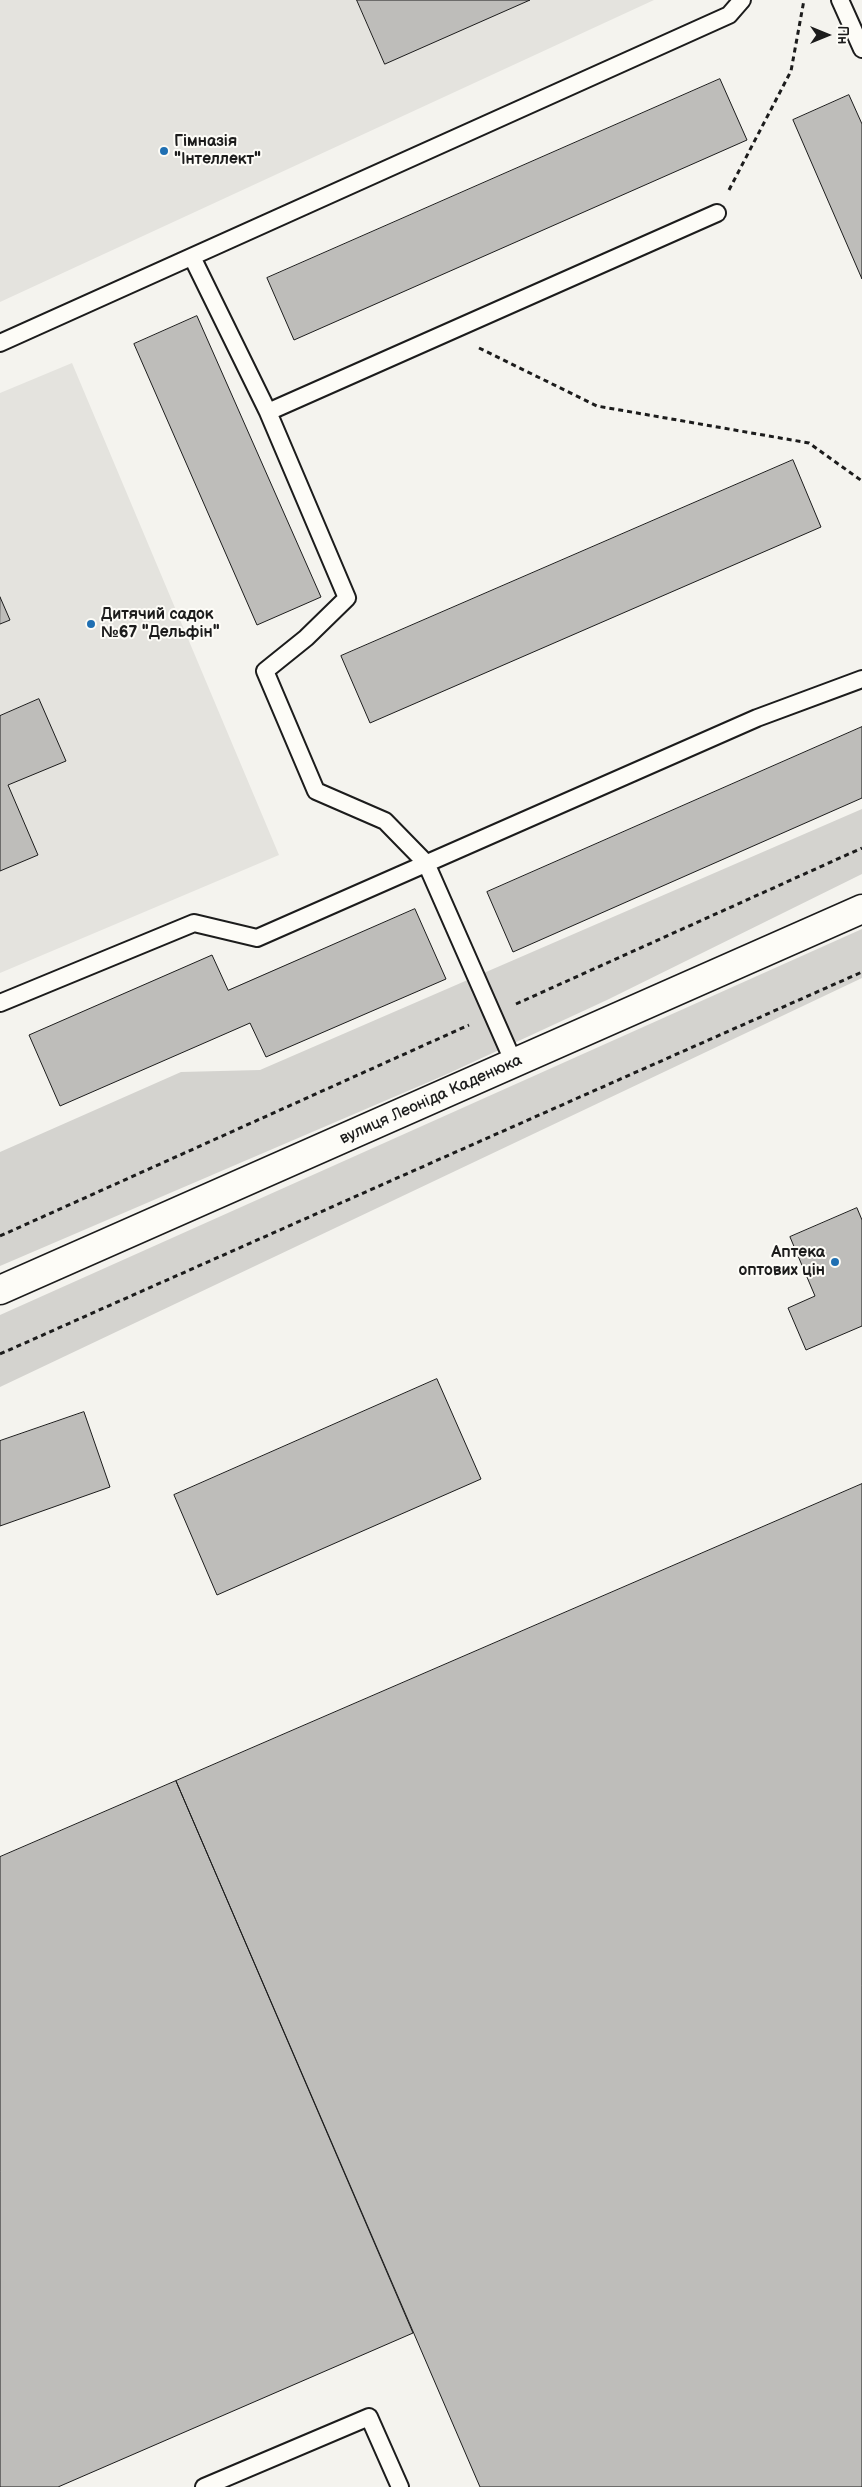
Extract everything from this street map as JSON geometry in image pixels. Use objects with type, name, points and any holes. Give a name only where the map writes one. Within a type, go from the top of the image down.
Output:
[{"type":"street","name":"вулиця Леоніда Каденюка","points":[[0,1290],[862,909]]},
{"type":"lane","points":[[0,343],[729,15],[742,0]]},
{"type":"lane","points":[[840,0],[862,49]]},
{"type":"lane","points":[[268,412],[717,213]]},
{"type":"lane","points":[[192,257],[268,412],[347,598],[306,638],[265,671],[316,791],[385,821],[426,863],[514,1063]]},
{"type":"lane","points":[[0,1003],[194,923],[258,938],[757,718],[862,679]]},
{"type":"lane","points":[[204,2487],[368,2417],[400,2487]]},
{"type":"path","points":[[717,213],[792,70],[804,0]]},
{"type":"path","points":[[448,332],[597,406],[809,442],[862,481]]},
{"type":"path","points":[[0,1236],[862,848]]},
{"type":"path","points":[[0,1354],[862,972]]},
{"type":"shaded area","name":"Гімназія \"Інтеллект\"","points":[[0,0],[654,0],[0,302]]},
{"type":"shaded area","name":"Дитячий садок №67 \"Дельфін\"","points":[[72,363],[279,855],[0,973],[0,393]]},
{"type":"shaded area","points":[[862,809],[862,874],[607,1000],[445,1075],[0,1266],[0,1152],[181,1072],[260,1070]]},
{"type":"shaded area","points":[[862,929],[862,978],[0,1387],[0,1315]]},
{"type":"building","points":[[357,0],[530,0],[385,64]]},
{"type":"building","points":[[720,79],[747,140],[294,340],[267,278]]},
{"type":"building","points":[[849,95],[862,124],[862,279],[793,120]]},
{"type":"building","points":[[197,316],[321,597],[257,625],[134,344]]},
{"type":"building","points":[[793,460],[821,527],[370,723],[341,656]]},
{"type":"building","points":[[0,597],[10,620],[0,624]]},
{"type":"building","points":[[39,699],[66,761],[8,785],[38,855],[0,871],[0,716]]},
{"type":"building","points":[[862,727],[862,798],[513,952],[487,892]]},
{"type":"building","points":[[415,909],[446,979],[266,1057],[250,1023],[60,1106],[29,1035],[212,955],[228,990]]},
{"type":"building","points":[[857,1208],[862,1220],[862,1326],[806,1350],[788,1308],[815,1296],[790,1237]]},
{"type":"building","points":[[437,1379],[481,1479],[217,1595],[174,1495]]},
{"type":"building","points":[[84,1412],[110,1487],[0,1526],[0,1441]]},
{"type":"building","points":[[862,1484],[862,2487],[480,2487],[176,1781]]},
{"type":"building","points":[[176,1781],[413,2333],[58,2487],[0,2487],[0,1857]]},
{"type":"place","name":"Гімназія \"Інтеллект\"","points":[[164,151]]},
{"type":"place","name":"Дитячий садок №67 \"Дельфін\"","points":[[91,624]]},
{"type":"place","name":"Аптека оптових цін","points":[[835,1262]]}]
